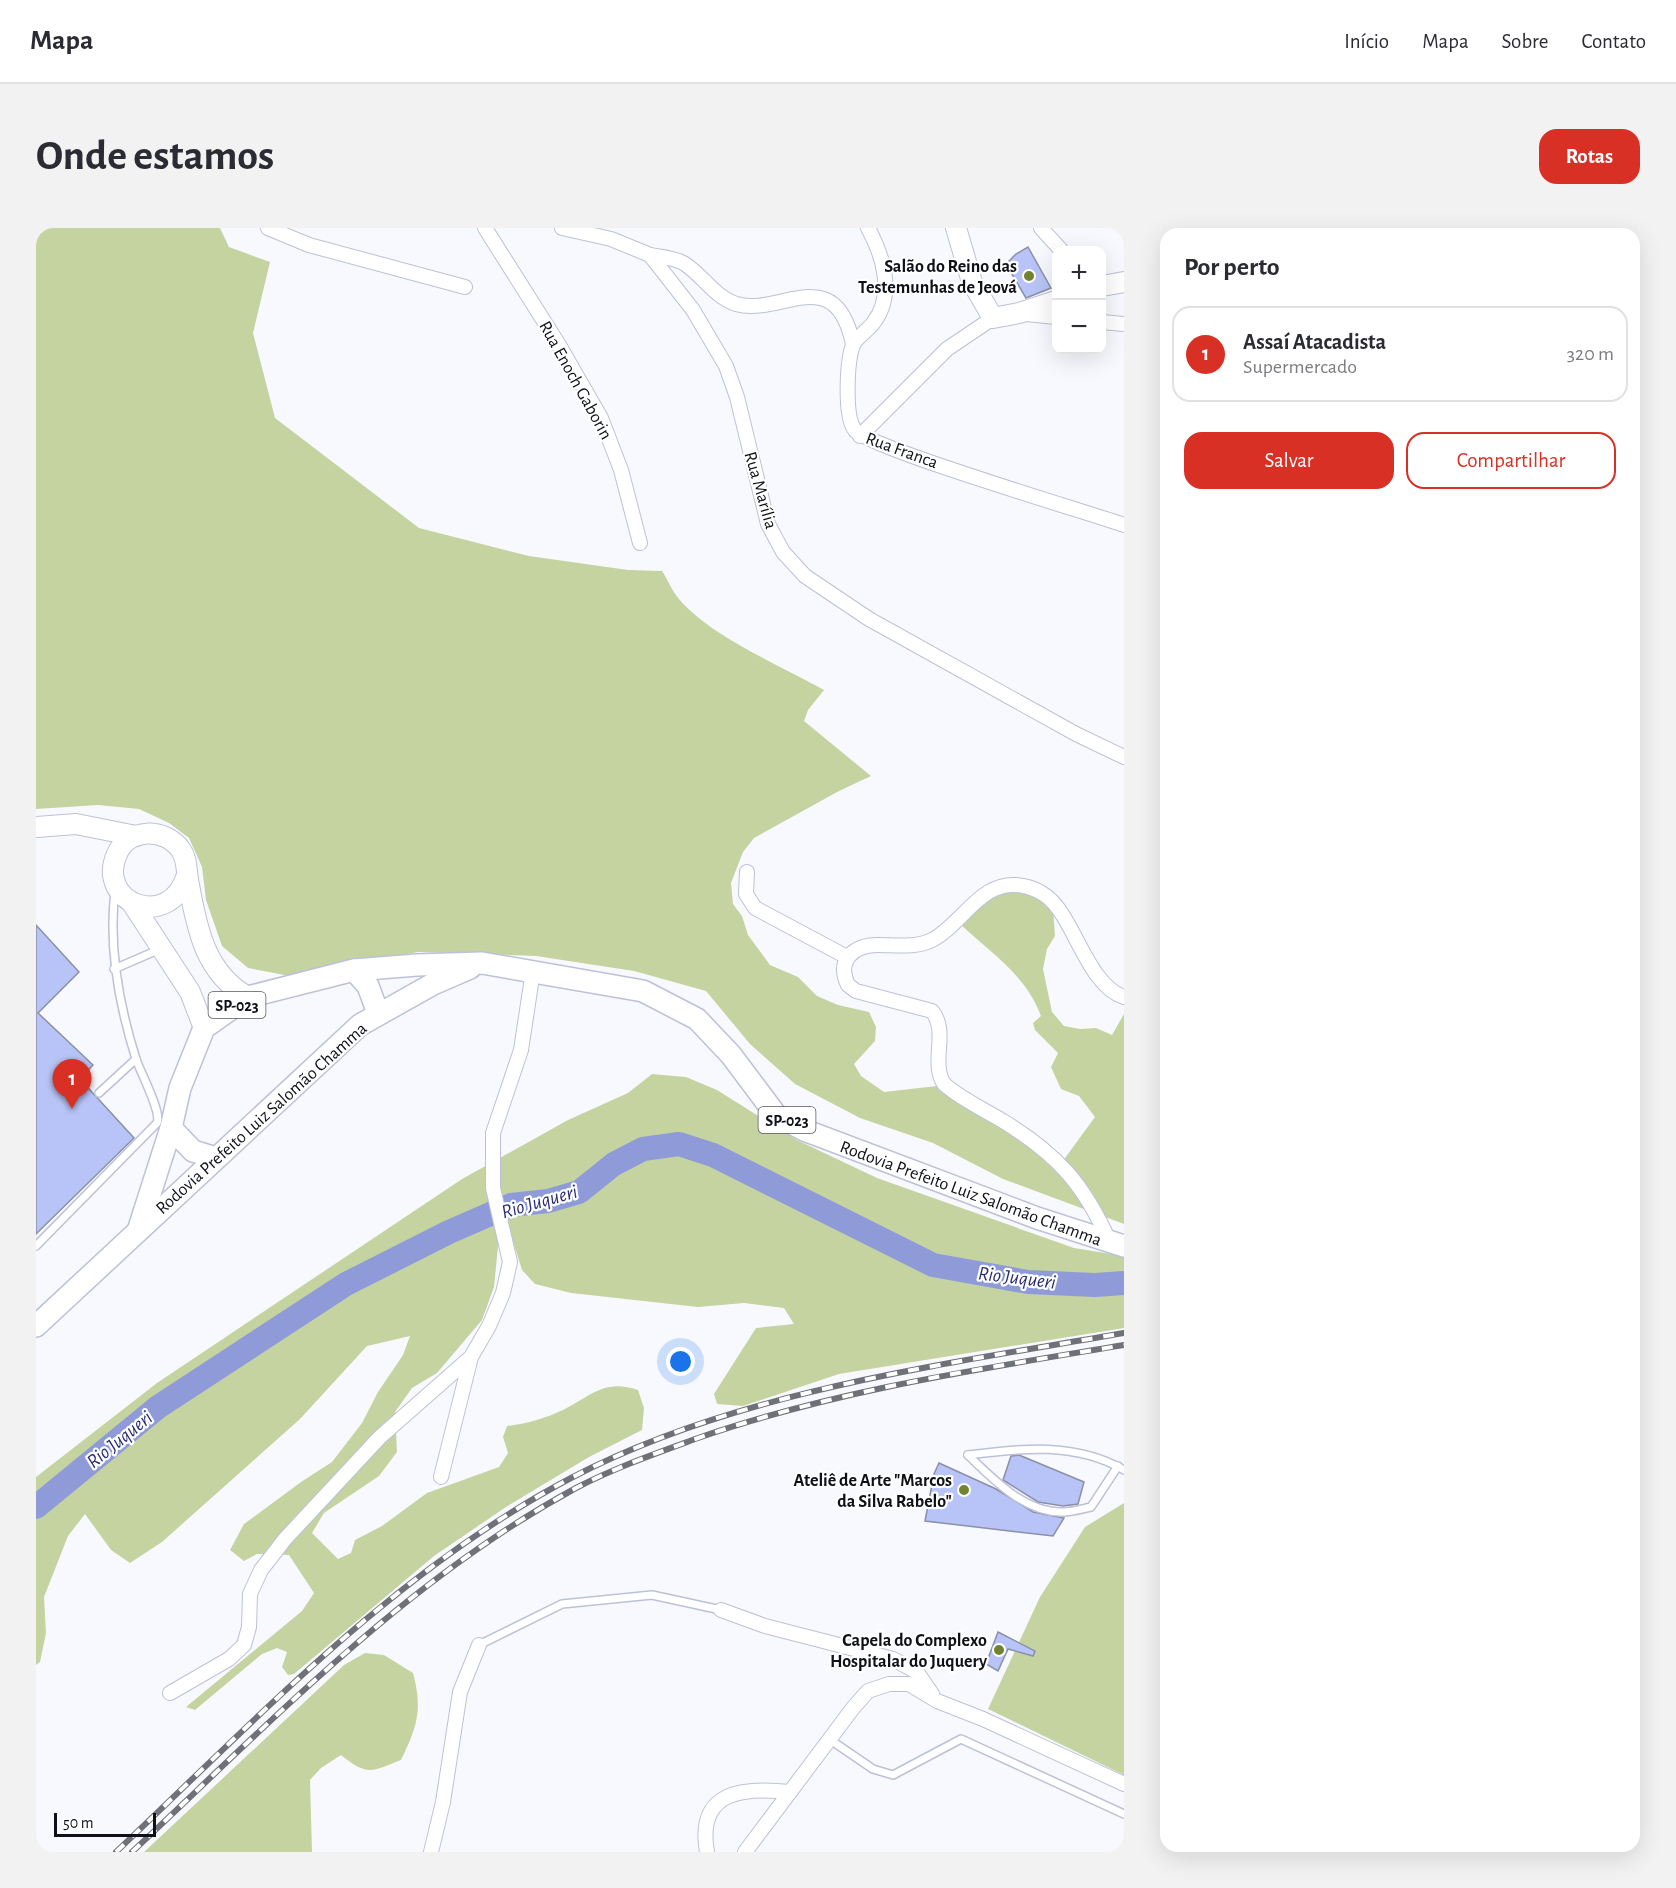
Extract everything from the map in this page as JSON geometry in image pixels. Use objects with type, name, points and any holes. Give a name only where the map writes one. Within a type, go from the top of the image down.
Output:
[{"type":"main road","points":[[956,228],[972,282],[993,318],[1019,313],[1052,302]]},
{"type":"main road","points":[[1106,284],[1124,282]]},
{"type":"main road","points":[[36,827],[76,824],[136,836],[149,833],[161,835],[173,841],[186,862],[199,933],[207,955],[227,982],[248,997]]},
{"type":"main road","points":[[136,836],[117,852],[113,863],[116,886],[132,903],[190,992],[204,1028]]},
{"type":"main road","points":[[132,903],[149,907],[166,904],[183,887],[187,875]]},
{"type":"main road","name":"Rodovia Prefeito Luiz Salomão Chamma","points":[[139,1228],[171,1128],[180,1089],[204,1028],[248,997],[354,970],[417,964],[482,963],[643,992],[697,1019],[731,1055],[776,1115],[831,1142],[1117,1245]]},
{"type":"main road","name":"Rodovia Prefeito Luiz Salomão Chamma","points":[[36,1326],[360,1025],[433,984],[482,963]]},
{"type":"main road","points":[[354,970],[368,986],[378,1013]]},
{"type":"main road","points":[[171,1128],[193,1151],[216,1158]]},
{"type":"street","points":[[268,228],[309,244],[465,287]]},
{"type":"street","name":"Rua Enoch Gaborin","points":[[484,228],[559,345],[601,418],[621,470],[640,543]]},
{"type":"street","name":"Rua Marília","points":[[561,228],[611,239],[650,255],[693,310],[726,366],[737,397],[768,524],[783,552],[805,576],[869,619],[1076,734],[1124,756]]},
{"type":"street","points":[[853,344],[876,320],[885,289],[880,253],[868,228]]},
{"type":"street","points":[[1041,228],[1057,246]]},
{"type":"street","points":[[650,255],[685,264],[724,298],[735,303],[758,304],[801,297],[820,299],[838,310],[850,329],[853,344]]},
{"type":"street","points":[[1019,313],[1052,317]]},
{"type":"street","points":[[860,436],[947,349],[993,318]]},
{"type":"street","points":[[1106,322],[1124,324]]},
{"type":"street","name":"Rua Franca","points":[[853,344],[849,370],[848,411],[850,422],[860,436],[1124,525]]},
{"type":"street","points":[[747,872],[746,894],[755,908],[847,957]]},
{"type":"street","points":[[1117,1245],[1094,1206],[1068,1171],[1014,1128],[944,1084],[938,1064],[938,1019],[932,1011],[856,991],[845,978],[847,957],[853,950],[865,945],[930,941],[942,934],[986,894],[997,887],[1017,884],[1045,894],[1057,907],[1106,986],[1124,997]]},
{"type":"street","points":[[441,1478],[471,1358],[493,1317],[509,1274],[510,1262],[504,1227],[493,1188],[493,1133],[521,1050],[533,971]]},
{"type":"street","points":[[170,1693],[229,1659],[244,1646],[249,1627],[250,1594],[261,1570],[273,1554],[380,1437],[471,1358]]},
{"type":"street","points":[[721,1610],[765,1626],[893,1659],[916,1672],[937,1701]]},
{"type":"street","points":[[431,1852],[444,1802],[460,1692],[479,1645]]},
{"type":"street","points":[[745,1852],[868,1691],[889,1684],[909,1684],[937,1701],[983,1719],[1124,1784]]},
{"type":"street","points":[[706,1852],[711,1810],[718,1802],[743,1790],[790,1791]]},
{"type":"lane","points":[[36,1246],[157,1123],[158,1109],[148,1092],[136,1059],[114,969],[112,917],[116,886]]},
{"type":"lane","points":[[114,969],[161,949]]},
{"type":"lane","points":[[99,1093],[136,1059]]},
{"type":"lane","points":[[1020,1449],[1063,1450],[1097,1458],[1121,1468],[1091,1507],[1062,1513],[1029,1505],[968,1455],[1020,1449]]},
{"type":"lane","points":[[479,1645],[562,1604],[652,1595],[721,1610]]},
{"type":"lane","points":[[830,1739],[873,1769],[893,1775],[961,1739],[1124,1814]]},
{"type":"green space","points":[[36,228],[220,228],[229,247],[270,262],[253,333],[275,418],[419,528],[529,556],[628,570],[662,571],[674,593],[692,613],[727,638],[824,690],[808,710],[804,721],[871,776],[754,838],[743,852],[731,883],[733,904],[742,916],[748,935],[770,965],[798,977],[817,996],[838,1005],[869,1012],[876,1027],[875,1041],[854,1064],[861,1076],[884,1092],[937,1086],[1001,1124],[1057,1169],[1095,1117],[1079,1096],[1061,1089],[1051,1067],[1058,1053],[1035,1030],[1033,1023],[1041,1016],[1026,988],[1006,966],[960,924],[997,890],[1029,890],[1053,909],[1055,936],[1047,949],[1043,969],[1052,1012],[1064,1026],[1080,1029],[1096,1028],[1112,1035],[1124,1014],[1124,1224],[1003,1179],[933,1143],[860,1118],[795,1084],[750,1044],[706,991],[634,971],[536,956],[418,952],[290,976],[248,968],[222,946],[206,900],[202,867],[189,838],[169,823],[139,809],[98,805],[36,809]]},
{"type":"green space","points":[[652,1074],[686,1077],[717,1090],[797,1140],[877,1178],[1074,1248],[1124,1256],[1124,1328],[839,1374],[743,1406],[717,1404],[714,1394],[756,1328],[794,1324],[784,1308],[744,1303],[698,1307],[571,1293],[535,1284],[522,1270],[512,1238],[498,1246],[494,1287],[482,1320],[437,1373],[412,1388],[395,1412],[397,1452],[379,1476],[324,1513],[312,1533],[338,1559],[351,1553],[355,1540],[382,1526],[427,1493],[499,1467],[508,1453],[503,1437],[507,1426],[550,1415],[604,1388],[614,1386],[638,1390],[644,1408],[642,1430],[589,1457],[506,1507],[434,1556],[294,1674],[288,1675],[282,1667],[287,1652],[277,1648],[262,1654],[195,1710],[186,1707],[302,1611],[314,1593],[289,1555],[257,1554],[244,1561],[230,1550],[244,1524],[332,1462],[362,1423],[378,1392],[403,1355],[410,1336],[367,1346],[300,1419],[162,1542],[130,1563],[111,1550],[85,1514],[68,1536],[44,1597],[46,1633],[40,1662],[36,1665],[36,1477],[157,1383],[462,1179],[568,1120],[628,1093]]},
{"type":"green space","points":[[1124,1503],[1124,1775],[988,1709],[1040,1597],[1085,1527]]},
{"type":"green space","points":[[365,1653],[384,1655],[413,1673],[418,1698],[417,1718],[401,1760],[370,1770],[357,1766],[341,1755],[321,1768],[310,1780],[312,1852],[144,1852],[344,1665]]},
{"type":"building","name":"Salão do Reino das Testemunhas de Jeová","points":[[1028,247],[1051,288],[1026,298],[1006,264]]},
{"type":"building","points":[[36,925],[79,972],[38,1013],[93,1065],[80,1079],[134,1138],[36,1234]]},
{"type":"building","points":[[1019,1455],[1084,1482],[1078,1504],[1063,1506],[1038,1502],[1003,1480],[1011,1456]]},
{"type":"building","name":"Ateliê de Arte \"Marcos da Silva Rabelo\"","points":[[939,1463],[996,1489],[1033,1512],[1064,1518],[1053,1536],[925,1521],[934,1474]]},
{"type":"building","name":"Capela do Complexo Hospitalar do Juquery","points":[[998,1632],[1035,1651],[1033,1656],[1008,1649],[998,1671],[986,1664]]},
{"type":"waterway","name":"Rio Juqueri","points":[[36,1507],[158,1407],[346,1284],[449,1232],[511,1205],[548,1201],[579,1192],[614,1164],[643,1149],[679,1144],[713,1155],[933,1265],[1028,1282],[1095,1285],[1124,1283]]},
{"type":"railway","points":[[116,1852],[276,1699],[388,1601],[446,1556],[507,1515],[571,1478],[635,1448],[702,1423],[771,1402],[912,1370],[1124,1333]]},
{"type":"railway","points":[[132,1852],[289,1704],[398,1609],[455,1565],[514,1525],[576,1488],[620,1467],[698,1438],[803,1407],[909,1382],[1124,1345]]},
{"type":"place","name":"Salão do Reino das Testemunhas de Jeová","points":[[1029,276]]},
{"type":"place","name":"Assaí Atacadista","points":[[72,1109]]},
{"type":"place","name":"Ateliê de Arte \"Marcos da Silva Rabelo\"","points":[[964,1490]]},
{"type":"place","name":"Capela do Complexo Hospitalar do Juquery","points":[[999,1650]]}]
